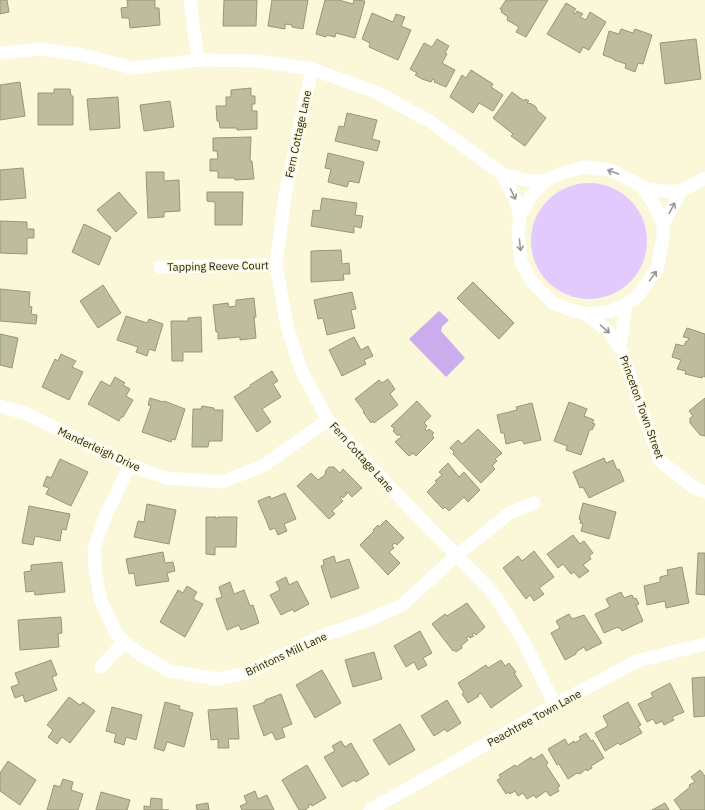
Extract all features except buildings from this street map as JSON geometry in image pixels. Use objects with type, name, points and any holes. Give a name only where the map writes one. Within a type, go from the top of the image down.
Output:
[{"type":"street","points":[[190,0],[198,60]]},
{"type":"street","points":[[0,53],[41,49],[83,55],[133,68],[198,60],[259,61],[312,70],[376,92],[431,122],[502,174],[524,180],[545,181]]},
{"type":"street","name":"Fern Cottage Lane","points":[[312,70],[285,195],[276,265],[287,326],[301,370],[328,420],[388,485],[494,594],[523,640],[555,705]]},
{"type":"street","name":"Princeton Town Street","points":[[584,167],[611,170],[643,188],[653,203],[663,224],[664,238],[657,269],[638,296],[626,304],[607,312],[586,314],[568,310],[553,303],[532,282],[521,262],[518,231],[520,216],[531,196],[545,181],[559,174],[584,167]]},
{"type":"street","points":[[502,174],[515,199],[520,216]]},
{"type":"street","points":[[643,188],[660,191],[681,191],[705,178]]},
{"type":"street","points":[[663,224],[681,191]]},
{"type":"street","name":"Tapping Reeve Court","points":[[160,267],[276,265]]},
{"type":"street","name":"Princeton Town Street","points":[[620,347],[626,304]]},
{"type":"street","name":"Princeton Town Street","points":[[586,314],[608,331],[620,347],[660,461],[696,489],[705,492]]},
{"type":"street","name":"Manderleigh Drive","points":[[0,406],[27,414],[130,465],[166,478],[221,482],[263,466],[328,420]]},
{"type":"street","name":"Brintons Mill Lane","points":[[130,465],[105,518],[94,550],[95,570],[101,601],[117,636],[138,654],[170,671],[217,679],[247,673],[322,636],[366,621],[402,605],[456,556],[511,512],[534,503]]},
{"type":"street","points":[[101,667],[124,642]]},
{"type":"street","name":"Peachtree Town Lane","points":[[370,810],[555,705],[637,661],[705,644]]},
{"type":"shaded area","points":[[589,183],[600,184],[611,188],[630,200],[642,219],[646,230],[646,252],[642,263],[630,282],[611,294],[600,298],[589,299],[578,298],[567,294],[548,282],[536,263],[532,252],[531,241],[532,230],[536,219],[548,200],[567,188],[578,184]]},
{"type":"shaded area","points":[[439,311],[449,320],[442,327],[441,331],[465,358],[446,377],[409,339]]}]
